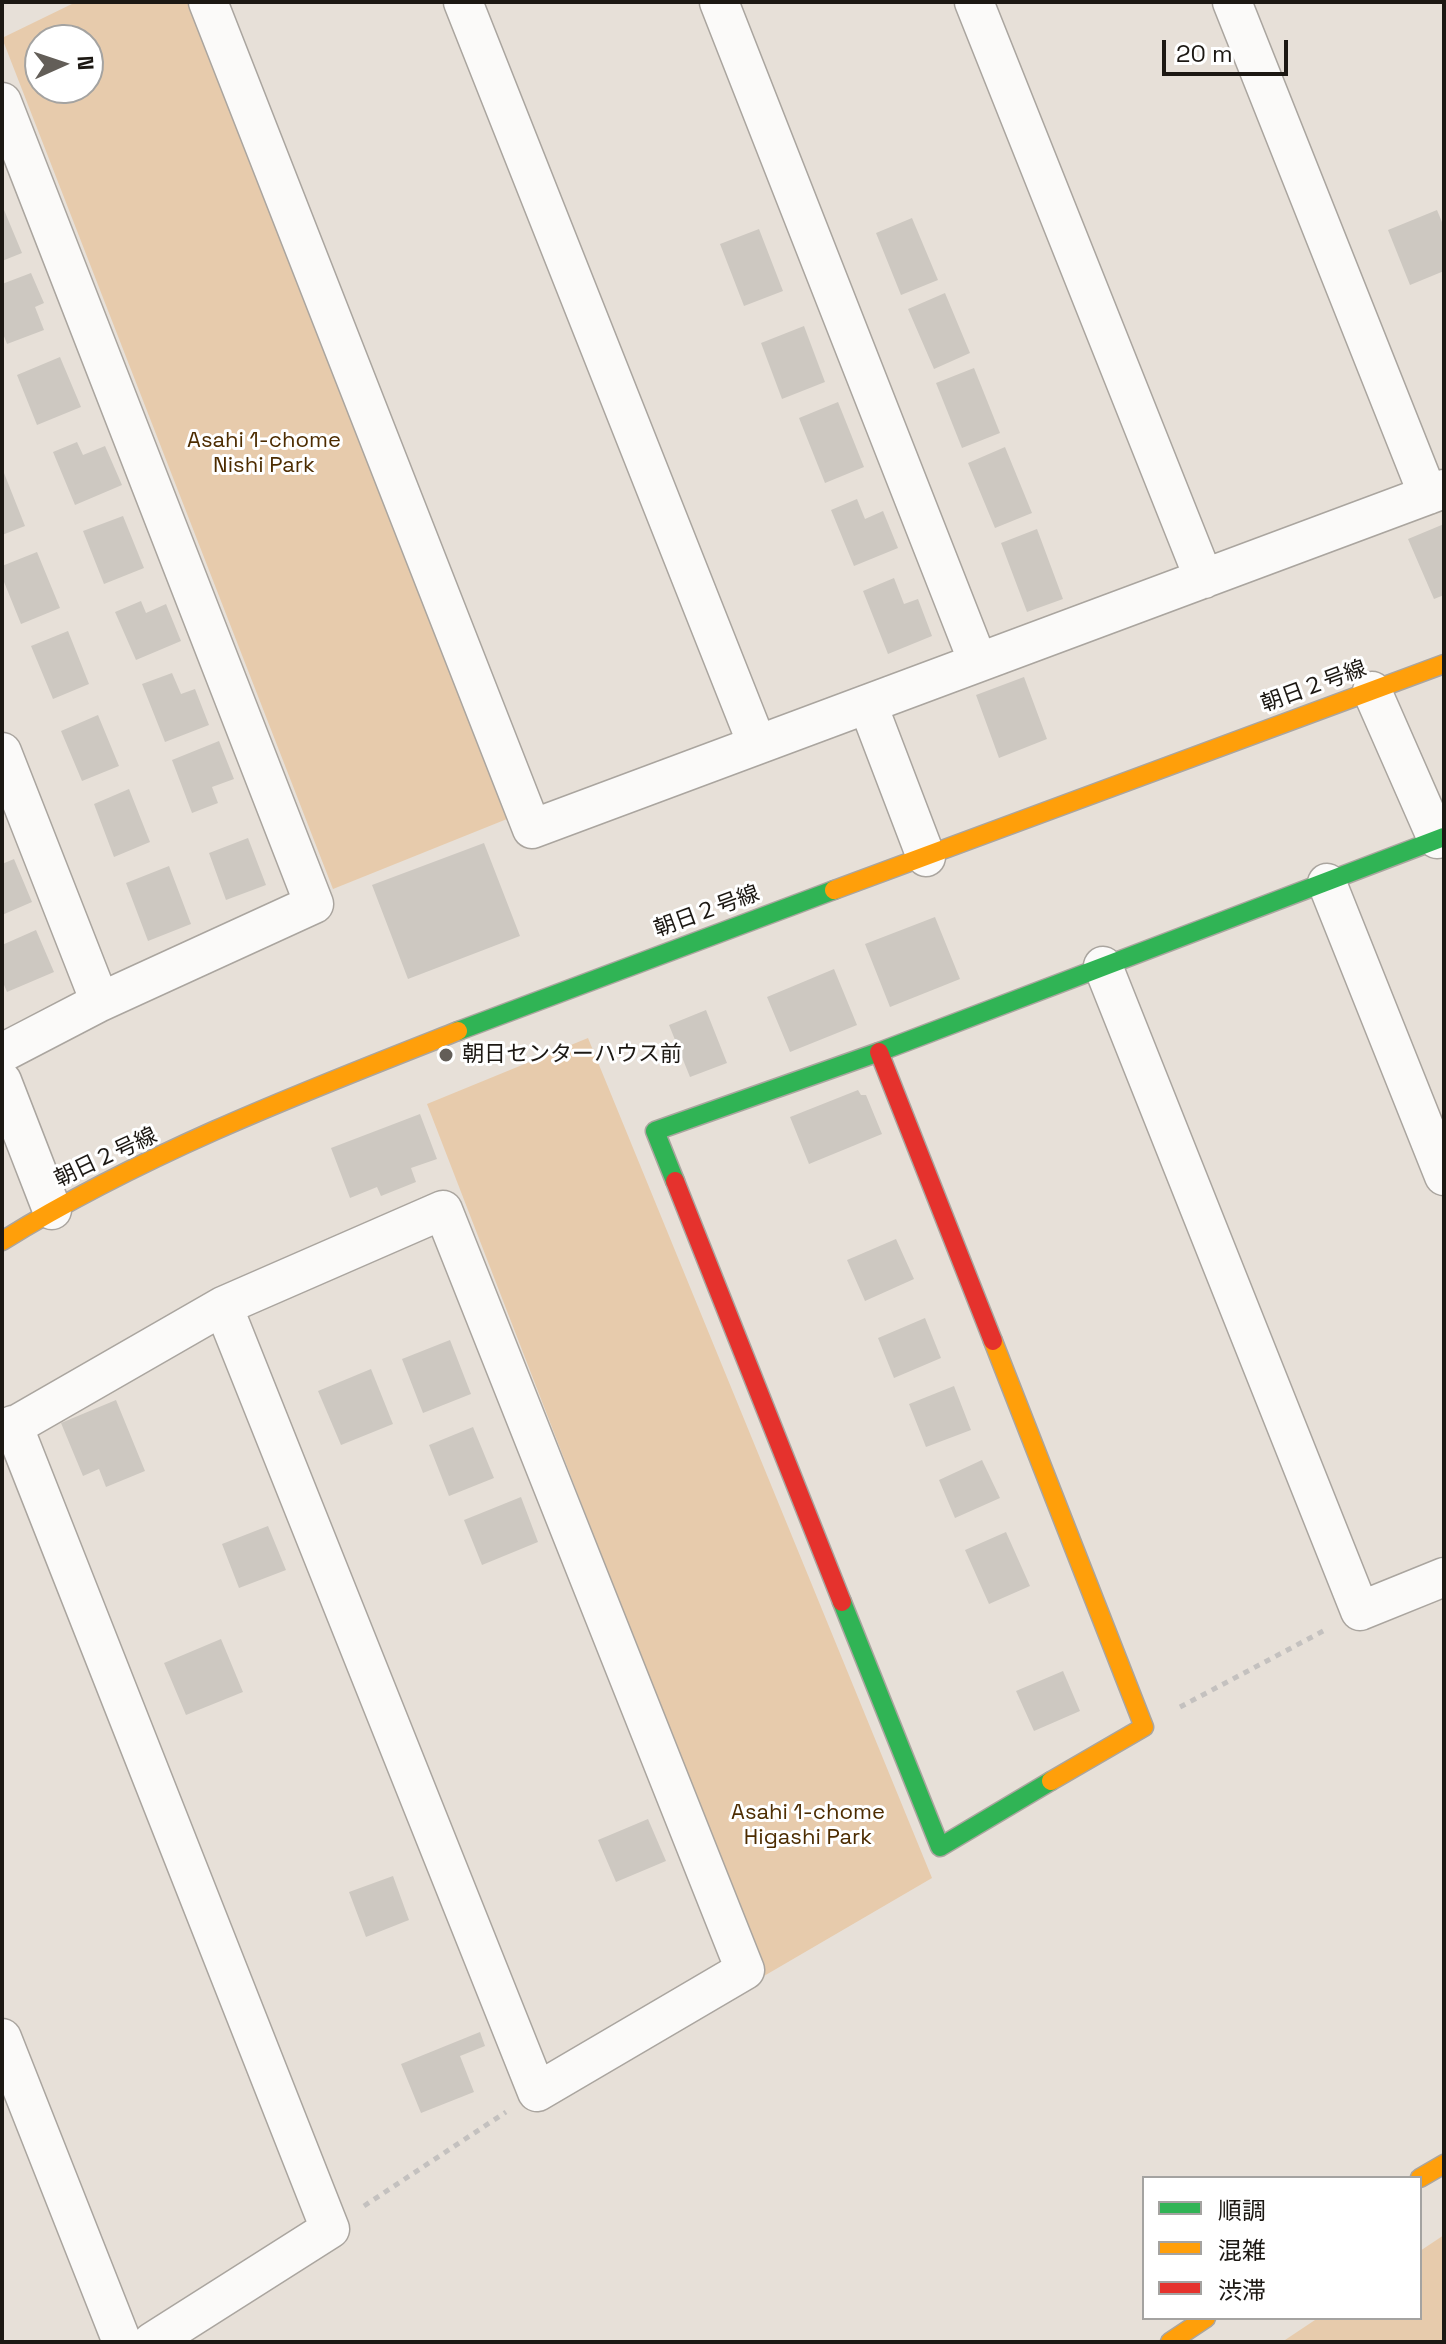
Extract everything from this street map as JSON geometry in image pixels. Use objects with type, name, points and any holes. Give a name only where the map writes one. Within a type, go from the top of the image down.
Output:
[{"type":"street","points":[[208,2],[532,829],[1436,492],[1232,2]]},
{"type":"street","points":[[463,2],[757,744]]},
{"type":"street","points":[[719,2],[978,662]]},
{"type":"street","points":[[974,2],[1204,579]]},
{"type":"street","points":[[2,102],[314,904],[100,1002],[2,1053]]},
{"type":"street","name":"朝日２号線","points":[[2,1241],[52,1210],[292,1097],[520,1006],[1444,664]]},
{"type":"street","points":[[879,1052],[1144,1727],[940,1847],[655,1131],[879,1052],[1441,838],[1372,691]]},
{"type":"street","points":[[868,705],[926,857]]},
{"type":"street","points":[[2,752],[100,1002]]},
{"type":"street","points":[[1327,883],[1444,1176]]},
{"type":"street","points":[[1103,966],[1360,1611],[1444,1577]]},
{"type":"street","points":[[2,1081],[52,1210]]},
{"type":"street","points":[[152,2342],[330,2229],[8,1429],[223,1306],[443,1210],[745,1970],[537,2092],[223,1306]]},
{"type":"street","points":[[2,2038],[122,2342]]},
{"type":"street","points":[[1422,2177],[1444,2164]]},
{"type":"street","points":[[1170,2342],[1203,2320]]},
{"type":"path","points":[[1144,1727],[1360,1611]]},
{"type":"path","points":[[330,2229],[537,2092]]},
{"type":"green space","name":"Asahi 1-chome Nishi Park","points":[[76,2],[189,2],[507,819],[333,889],[28,104],[104,104],[104,24],[31,24]]},
{"type":"green space","name":"Asahi 1-chome Nishi Park","points":[[24,27],[24,95],[2,38]]},
{"type":"green space","name":"Asahi 1-chome Higashi Park","points":[[588,1038],[932,1878],[764,1976],[427,1104]]},
{"type":"green space","points":[[1444,2235],[1444,2342],[1282,2342],[1315,2320],[1422,2320],[1422,2250]]},
{"type":"building","points":[[2,205],[22,253],[2,261]]},
{"type":"building","points":[[1437,210],[1444,227],[1444,271],[1410,285],[1388,230]]},
{"type":"building","points":[[912,218],[938,280],[901,295],[876,233]]},
{"type":"building","points":[[759,229],[783,291],[744,306],[720,244]]},
{"type":"building","points":[[31,273],[44,303],[35,307],[44,330],[7,344],[2,331],[2,284]]},
{"type":"building","points":[[945,293],[970,353],[934,369],[908,309]]},
{"type":"building","points":[[804,326],[825,382],[782,399],[761,343]]},
{"type":"building","points":[[60,357],[81,407],[37,425],[17,375]]},
{"type":"building","points":[[974,368],[1000,433],[962,448],[936,383]]},
{"type":"building","points":[[838,402],[864,467],[825,483],[799,418]]},
{"type":"building","points":[[77,442],[83,455],[105,446],[122,485],[75,505],[53,452]]},
{"type":"building","points":[[1005,447],[1032,513],[995,528],[968,463]]},
{"type":"building","points":[[2,474],[25,526],[2,535]]},
{"type":"building","points":[[857,499],[865,519],[883,511],[898,548],[854,566],[831,510]]},
{"type":"building","points":[[123,516],[144,568],[104,584],[83,531]]},
{"type":"building","points":[[1444,524],[1444,595],[1434,599],[1408,539]]},
{"type":"building","points":[[1037,529],[1063,599],[1027,612],[1001,543]]},
{"type":"building","points":[[37,552],[60,608],[21,624],[2,577],[2,566]]},
{"type":"building","points":[[894,578],[904,604],[918,599],[932,636],[888,654],[863,591]]},
{"type":"building","points":[[141,601],[146,613],[166,604],[181,641],[136,660],[115,612]]},
{"type":"building","points":[[68,631],[89,684],[53,699],[31,646]]},
{"type":"building","points":[[172,673],[181,694],[195,689],[209,725],[165,742],[142,684]]},
{"type":"building","points":[[1024,677],[1047,739],[999,758],[976,695]]},
{"type":"building","points":[[98,715],[119,766],[82,781],[61,731]]},
{"type":"building","points":[[219,741],[234,779],[212,787],[218,803],[192,813],[172,760]]},
{"type":"building","points":[[129,789],[150,842],[114,857],[94,804]]},
{"type":"building","points":[[248,838],[266,885],[226,900],[209,853]]},
{"type":"building","points":[[484,843],[520,936],[408,979],[372,885]]},
{"type":"building","points":[[14,859],[32,902],[2,915],[2,864]]},
{"type":"building","points":[[169,866],[191,924],[148,941],[126,883]]},
{"type":"building","points":[[935,917],[960,979],[890,1007],[865,944]]},
{"type":"building","points":[[36,930],[54,972],[7,992],[2,980],[2,945]]},
{"type":"building","points":[[834,969],[857,1025],[790,1052],[767,997]]},
{"type":"building","points":[[706,1010],[727,1063],[690,1077],[669,1025]]},
{"type":"building","points":[[858,1090],[861,1095],[866,1095],[882,1134],[809,1164],[790,1117]]},
{"type":"building","points":[[420,1114],[437,1159],[411,1168],[416,1182],[381,1196],[377,1187],[350,1198],[331,1148]]},
{"type":"building","points":[[896,1239],[914,1279],[865,1301],[847,1260]]},
{"type":"building","points":[[925,1318],[941,1358],[894,1378],[878,1338]]},
{"type":"building","points":[[450,1340],[471,1394],[423,1413],[402,1359]]},
{"type":"building","points":[[371,1369],[393,1424],[341,1445],[318,1391]]},
{"type":"building","points":[[954,1386],[971,1430],[926,1447],[909,1404]]},
{"type":"building","points":[[116,1400],[145,1471],[106,1487],[99,1469],[83,1476],[61,1423]]},
{"type":"building","points":[[473,1427],[494,1478],[449,1496],[429,1445]]},
{"type":"building","points":[[982,1460],[1000,1498],[955,1518],[939,1480]]},
{"type":"building","points":[[521,1497],[538,1542],[482,1565],[464,1520]]},
{"type":"building","points":[[268,1526],[286,1570],[239,1588],[222,1544]]},
{"type":"building","points":[[1006,1532],[1030,1586],[989,1604],[965,1550]]},
{"type":"building","points":[[221,1639],[243,1692],[186,1715],[164,1663]]},
{"type":"building","points":[[1063,1671],[1080,1711],[1034,1731],[1016,1691]]},
{"type":"building","points":[[648,1819],[666,1861],[616,1882],[598,1840]]},
{"type":"building","points":[[393,1876],[409,1920],[366,1937],[349,1892]]},
{"type":"building","points":[[480,2032],[485,2046],[460,2056],[474,2092],[421,2113],[401,2064]]},
{"type":"traffic: fast","points":[[675,1181],[655,1131],[879,1052],[1444,837]]},
{"type":"traffic: fast","points":[[458,1031],[834,890]]},
{"type":"traffic: fast","points":[[842,1602],[940,1847],[1051,1781]]},
{"type":"traffic: slow","points":[[834,890],[1444,664]]},
{"type":"traffic: slow","points":[[2,1241],[56,1209],[168,1152],[283,1101],[458,1031]]},
{"type":"traffic: slow","points":[[993,1341],[1144,1727],[1051,1781]]},
{"type":"traffic: slow","points":[[1422,2177],[1444,2164]]},
{"type":"traffic: slow","points":[[1170,2342],[1203,2320]]},
{"type":"traffic: jam","points":[[879,1052],[993,1341]]},
{"type":"traffic: jam","points":[[675,1181],[842,1602]]},
{"type":"place","name":"朝日センターハウス前","points":[[446,1055]]}]
